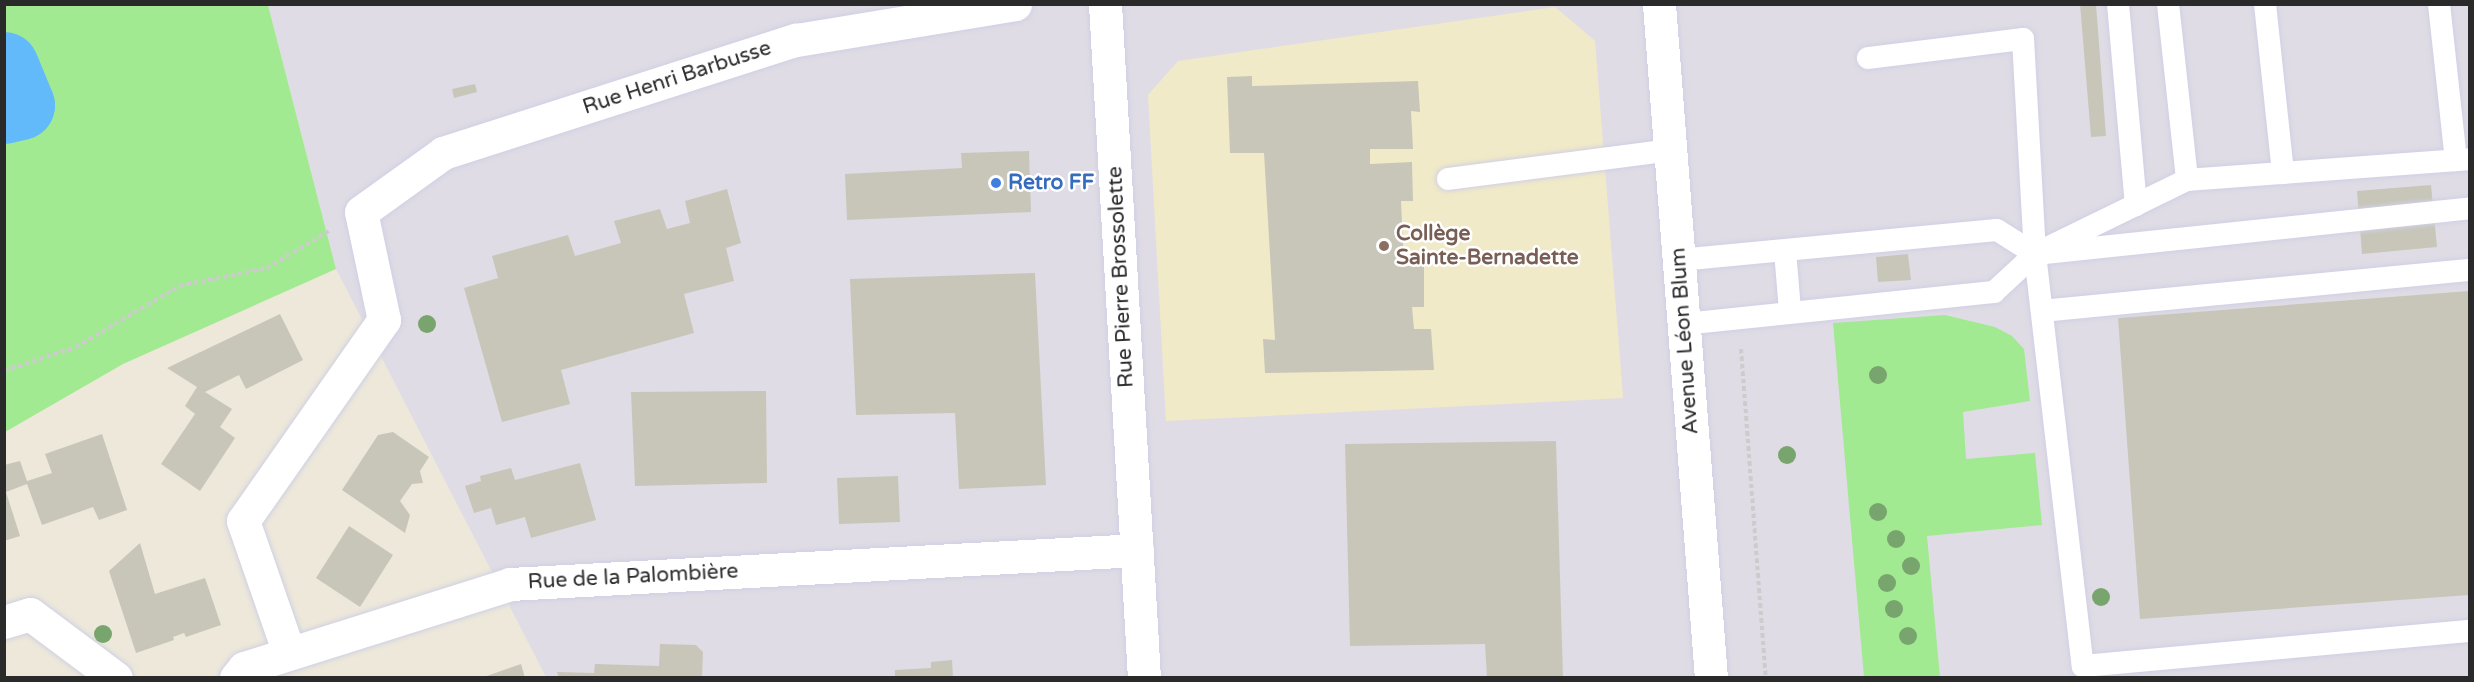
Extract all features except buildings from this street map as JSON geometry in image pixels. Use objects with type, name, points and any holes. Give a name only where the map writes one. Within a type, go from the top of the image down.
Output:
[{"type":"street","name":"Rue Henri Barbusse","points":[[361,212],[443,153],[796,40],[1015,4]]},
{"type":"street","name":"Rue Pierre Brossolette","points":[[1106,4],[1144,678]]},
{"type":"street","name":"Avenue Léon Blum","points":[[1659,4],[1711,678]]},
{"type":"street","points":[[289,653],[243,521],[384,320],[361,212]]},
{"type":"street","name":"Rue de la Palombière","points":[[236,678],[244,668],[510,584],[987,555],[1137,550]]},
{"type":"street","points":[[4,622],[30,614],[116,678]]},
{"type":"lane","points":[[2118,4],[2136,205]]},
{"type":"lane","points":[[2168,4],[2187,180]]},
{"type":"lane","points":[[2265,4],[2283,173]]},
{"type":"lane","points":[[1684,324],[1790,311],[1994,292],[2035,254],[2187,180],[2463,159],[2439,4]]},
{"type":"lane","points":[[1868,58],[2023,39],[2035,254],[2083,666],[2469,631]]},
{"type":"lane","points":[[1448,179],[1670,150]]},
{"type":"lane","points":[[1679,260],[1997,230],[2035,254],[2469,208]]},
{"type":"lane","points":[[1785,251],[1790,311]]},
{"type":"lane","points":[[2042,310],[2469,270]]},
{"type":"path","points":[[4,370],[76,347],[179,286],[267,268],[361,212]]},
{"type":"path","points":[[1738,317],[1766,678]]},
{"type":"shaded area","points":[[268,5],[2469,5],[2469,677],[546,677],[336,269]]},
{"type":"shaded area","name":"Collège Sainte-Bernadette","points":[[1555,7],[1595,41],[1623,398],[1166,421],[1148,95],[1178,61]]},
{"type":"green space","points":[[5,4],[268,5],[336,269],[123,364],[5,432]]},
{"type":"green space","points":[[1945,315],[1995,327],[2012,336],[2024,349],[2030,401],[1963,412],[1966,459],[2035,453],[2042,525],[1927,536],[1940,677],[1864,677],[1833,323]]},
{"type":"waterway","points":[[4,66],[20,105],[4,109]]},
{"type":"place","name":"Retro FF","points":[[996,183]]},
{"type":"place","name":"Collège Sainte-Bernadette","points":[[1384,246]]}]
